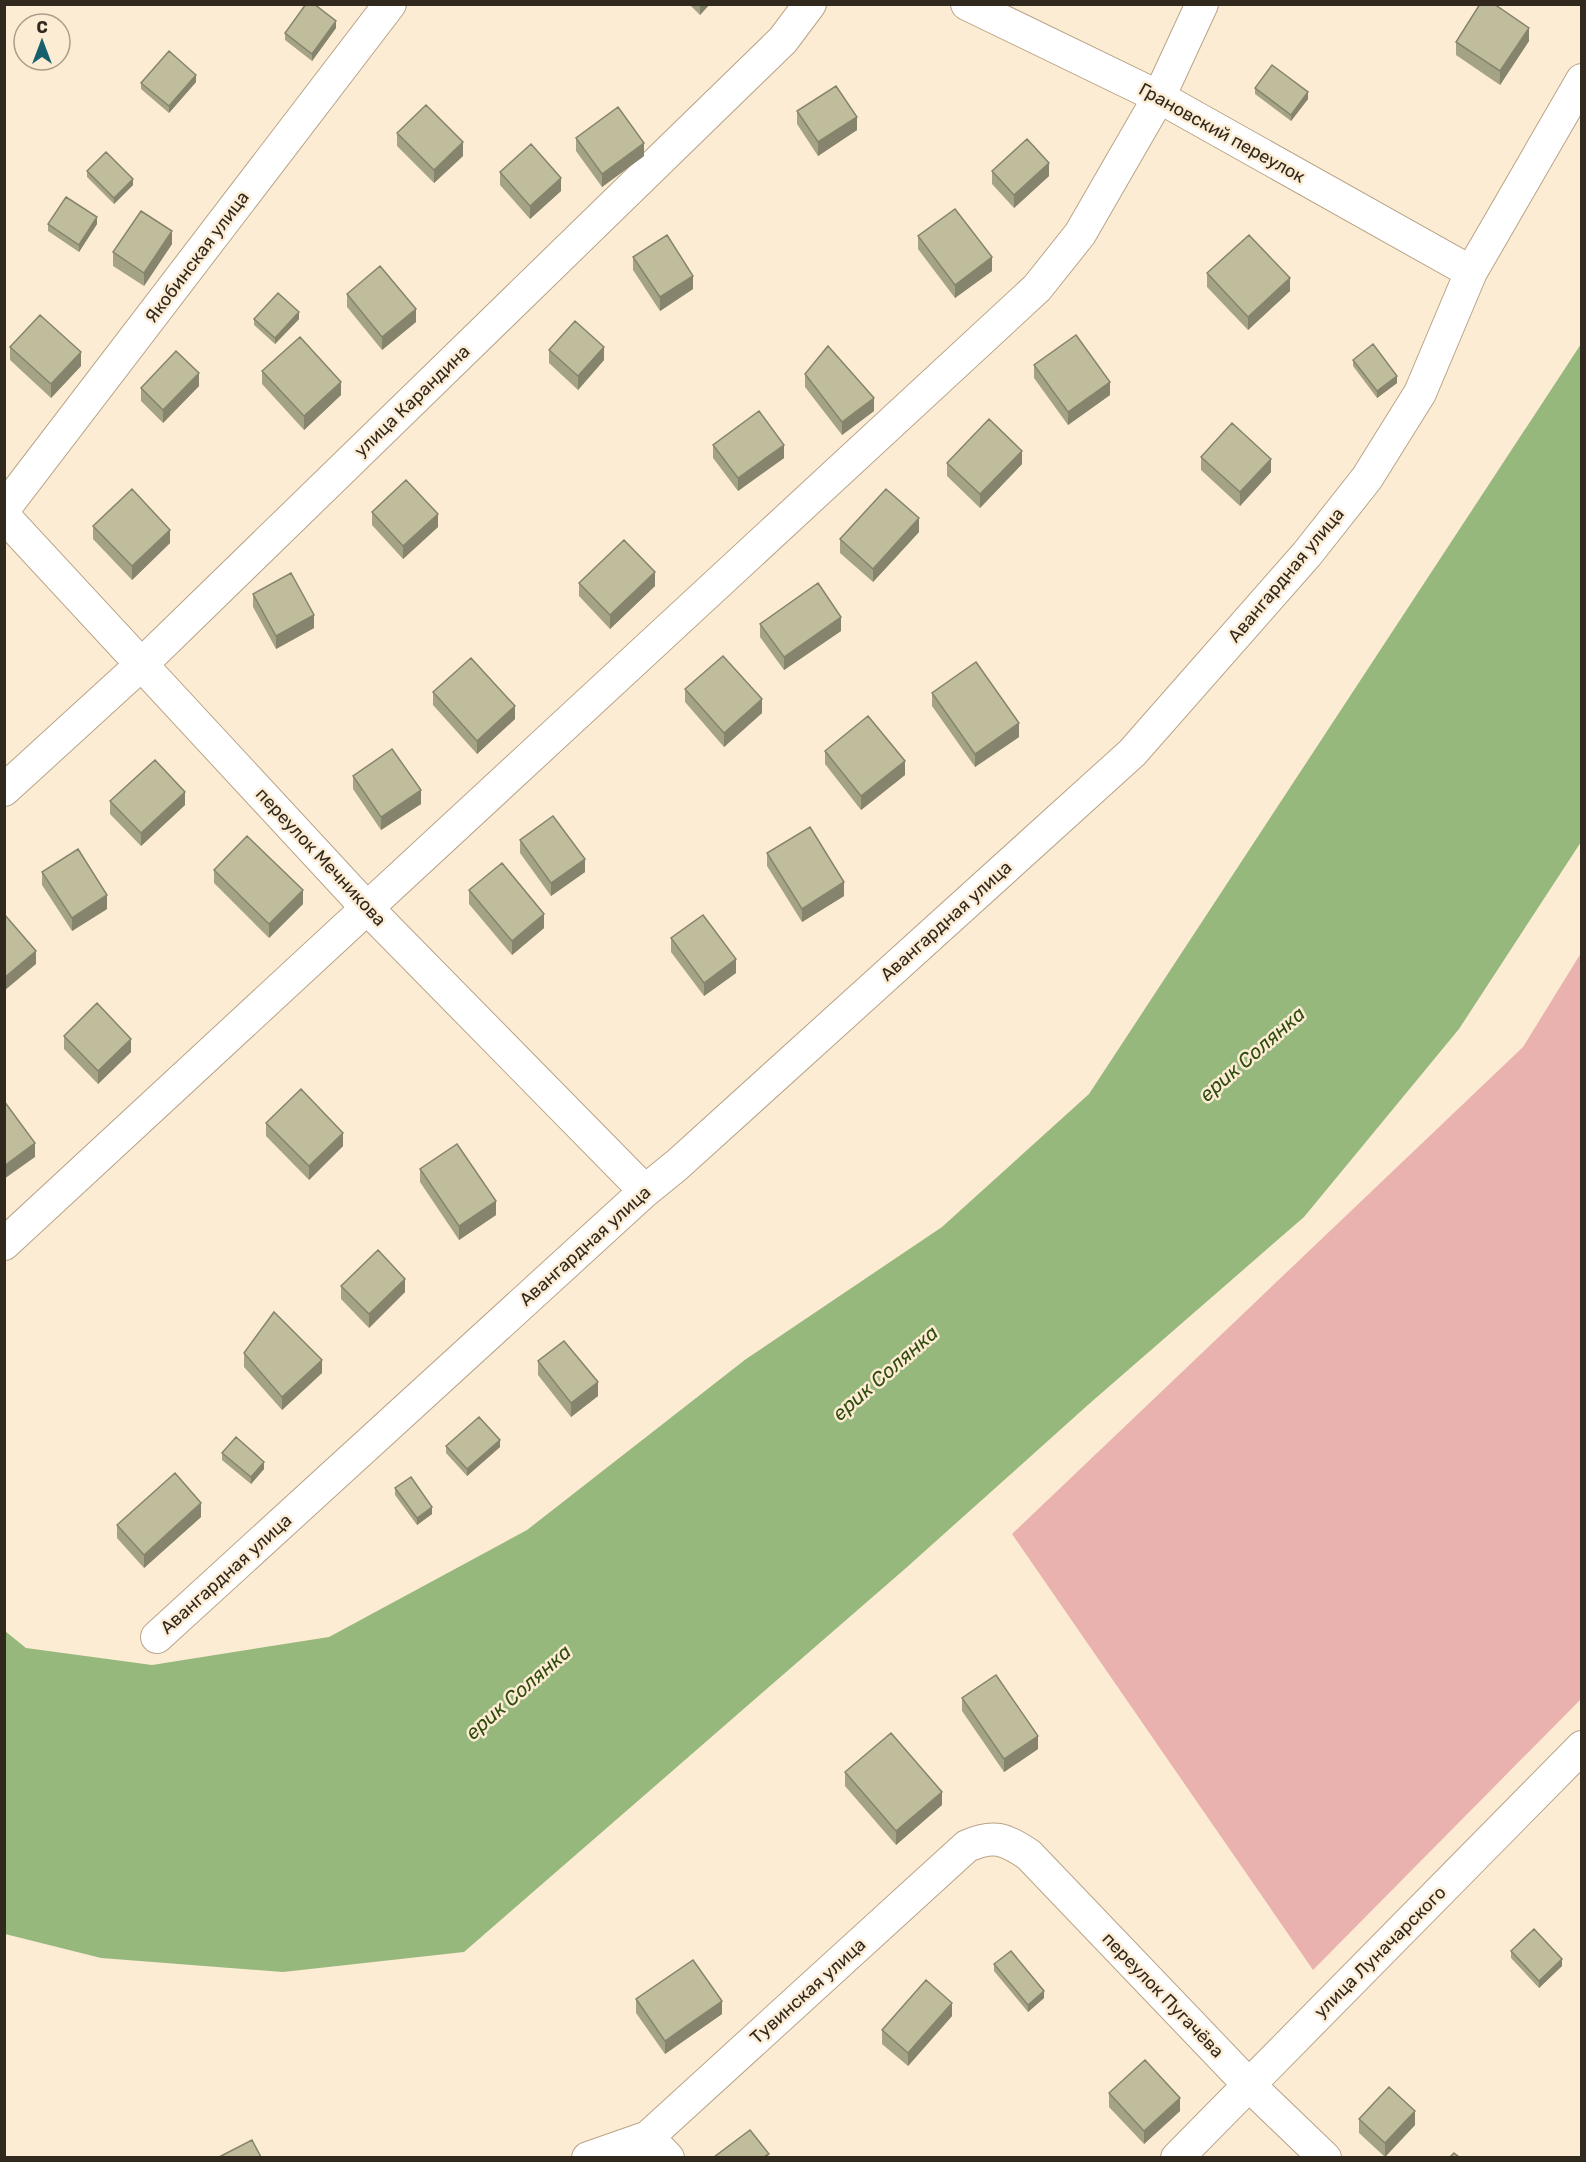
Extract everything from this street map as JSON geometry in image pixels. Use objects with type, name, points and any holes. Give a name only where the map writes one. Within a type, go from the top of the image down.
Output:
[{"type":"street","name":"Якобинская улица","points":[[4,509],[390,4]]},
{"type":"street","name":"улица Карандина","points":[[4,790],[143,663],[783,40],[810,4]]},
{"type":"street","name":"Грановский переулок","points":[[966,4],[1159,97],[1471,273]]},
{"type":"street","points":[[4,1244],[1037,288],[1080,234],[1159,97],[1202,4]]},
{"type":"street","name":"Авангардная улица","points":[[157,1637],[645,1191],[1132,753],[1307,554],[1367,478],[1420,393],[1471,273],[1581,80]]},
{"type":"street","name":"переулок Мечникова","points":[[4,516],[143,663],[366,907],[645,1191]]},
{"type":"street","name":"улица Луначарского","points":[[1177,2157],[1581,1747]]},
{"type":"street","name":"переулок Пугачёва","points":[[998,1838],[1015,1845],[1029,1855],[1249,2085],[1325,2157]]},
{"type":"street","name":"Тувинская улица","points":[[625,2157],[658,2147],[967,1846],[980,1840],[998,1838]]},
{"type":"street","points":[[588,2157],[658,2147]]},
{"type":"shaded area","points":[[1581,953],[1581,1699],[1313,1970],[1012,1534],[1523,1047]]},
{"type":"water","name":"ерик Солянка","points":[[1581,344],[1581,842],[1459,1029],[1304,1217],[1089,1404],[906,1568],[464,1952],[283,1972],[101,1958],[5,1934],[5,1631],[26,1648],[152,1665],[329,1637],[527,1530],[746,1359],[942,1227],[1089,1094]]},
{"type":"building","points":[[306,4],[314,4],[336,21],[312,54],[285,33]]},
{"type":"building","points":[[1480,4],[1494,4],[1529,28],[1500,71],[1456,42]]},
{"type":"building","points":[[169,51],[196,75],[169,106],[141,83]]},
{"type":"building","points":[[1272,65],[1308,92],[1291,115],[1255,88]]},
{"type":"building","points":[[836,86],[857,117],[818,142],[797,111]]},
{"type":"building","points":[[426,105],[463,142],[434,170],[397,133]]},
{"type":"building","points":[[618,107],[644,143],[602,174],[576,138]]},
{"type":"building","points":[[1027,139],[1049,163],[1014,195],[992,171]]},
{"type":"building","points":[[531,144],[561,178],[530,206],[500,172]]},
{"type":"building","points":[[106,152],[133,179],[114,198],[87,171]]},
{"type":"building","points":[[66,197],[97,217],[79,245],[48,224]]},
{"type":"building","points":[[955,209],[992,257],[955,285],[918,236]]},
{"type":"building","points":[[141,211],[172,231],[144,273],[113,252]]},
{"type":"building","points":[[667,235],[693,276],[660,297],[633,257]]},
{"type":"building","points":[[1249,235],[1290,278],[1248,317],[1207,273]]},
{"type":"building","points":[[380,266],[416,309],[382,337],[347,294]]},
{"type":"building","points":[[278,293],[299,312],[275,338],[254,319]]},
{"type":"building","points":[[40,315],[81,352],[51,384],[10,347]]},
{"type":"building","points":[[575,321],[604,347],[578,376],[549,350]]},
{"type":"building","points":[[1076,335],[1110,382],[1068,412],[1034,365]]},
{"type":"building","points":[[300,337],[341,382],[304,416],[262,371]]},
{"type":"building","points":[[1373,344],[1397,376],[1377,391],[1353,360]]},
{"type":"building","points":[[828,346],[874,398],[842,422],[805,374]]},
{"type":"building","points":[[176,351],[199,373],[163,410],[141,388]]},
{"type":"building","points":[[759,411],[784,445],[738,478],[713,445]]},
{"type":"building","points":[[989,419],[1022,451],[980,494],[947,463]]},
{"type":"building","points":[[1232,423],[1271,459],[1240,492],[1201,457]]},
{"type":"building","points":[[406,480],[438,514],[403,546],[372,512]]},
{"type":"building","points":[[132,489],[170,530],[132,566],[93,526]]},
{"type":"building","points":[[886,489],[919,518],[873,569],[840,539]]},
{"type":"building","points":[[624,540],[655,572],[610,615],[579,583]]},
{"type":"building","points":[[291,573],[314,615],[276,636],[253,594]]},
{"type":"building","points":[[818,583],[841,617],[784,657],[760,624]]},
{"type":"building","points":[[723,656],[762,699],[724,733],[685,689]]},
{"type":"building","points":[[471,658],[515,706],[477,741],[433,692]]},
{"type":"building","points":[[976,662],[1019,723],[975,754],[932,693]]},
{"type":"building","points":[[868,716],[905,761],[861,796],[825,751]]},
{"type":"building","points":[[392,749],[421,790],[381,817],[353,776]]},
{"type":"building","points":[[155,760],[185,792],[141,833],[110,801]]},
{"type":"building","points":[[553,816],[585,859],[551,883],[520,840]]},
{"type":"building","points":[[810,827],[844,882],[802,909],[767,853]]},
{"type":"building","points":[[247,836],[303,890],[269,924],[214,870]]},
{"type":"building","points":[[78,849],[107,895],[72,918],[42,872]]},
{"type":"building","points":[[502,863],[544,914],[512,941],[469,890]]},
{"type":"building","points":[[4,914],[36,951],[4,978]]},
{"type":"building","points":[[703,915],[736,959],[704,983],[671,938]]},
{"type":"building","points":[[97,1003],[131,1039],[98,1071],[64,1036]]},
{"type":"building","points":[[301,1089],[343,1133],[309,1166],[266,1123]]},
{"type":"building","points":[[4,1101],[35,1143],[4,1166]]},
{"type":"building","points":[[457,1144],[496,1201],[459,1226],[420,1169]]},
{"type":"building","points":[[378,1250],[405,1279],[369,1314],[341,1286]]},
{"type":"building","points":[[274,1312],[322,1360],[282,1397],[244,1353]]},
{"type":"building","points":[[564,1341],[598,1382],[571,1403],[538,1361]]},
{"type":"building","points":[[479,1417],[500,1440],[467,1469],[446,1446]]},
{"type":"building","points":[[236,1437],[264,1462],[251,1477],[222,1453]]},
{"type":"building","points":[[175,1473],[201,1503],[144,1555],[117,1525]]},
{"type":"building","points":[[411,1477],[432,1507],[417,1518],[395,1488]]},
{"type":"building","points":[[996,1675],[1038,1736],[1004,1759],[962,1698]]},
{"type":"building","points":[[891,1733],[942,1792],[896,1831],[845,1772]]},
{"type":"building","points":[[1534,1929],[1562,1959],[1539,1981],[1511,1951]]},
{"type":"building","points":[[1011,1951],[1044,1991],[1028,2005],[994,1964]]},
{"type":"building","points":[[693,1960],[722,2001],[665,2041],[636,1999]]},
{"type":"building","points":[[926,1980],[952,2003],[908,2053],[882,2030]]},
{"type":"building","points":[[1145,2060],[1180,2098],[1144,2131],[1109,2093]]},
{"type":"building","points":[[1389,2087],[1415,2111],[1385,2143],[1359,2119]]},
{"type":"building","points":[[750,2130],[769,2154],[764,2157],[714,2157]]},
{"type":"building","points":[[252,2140],[261,2157],[219,2157]]}]
